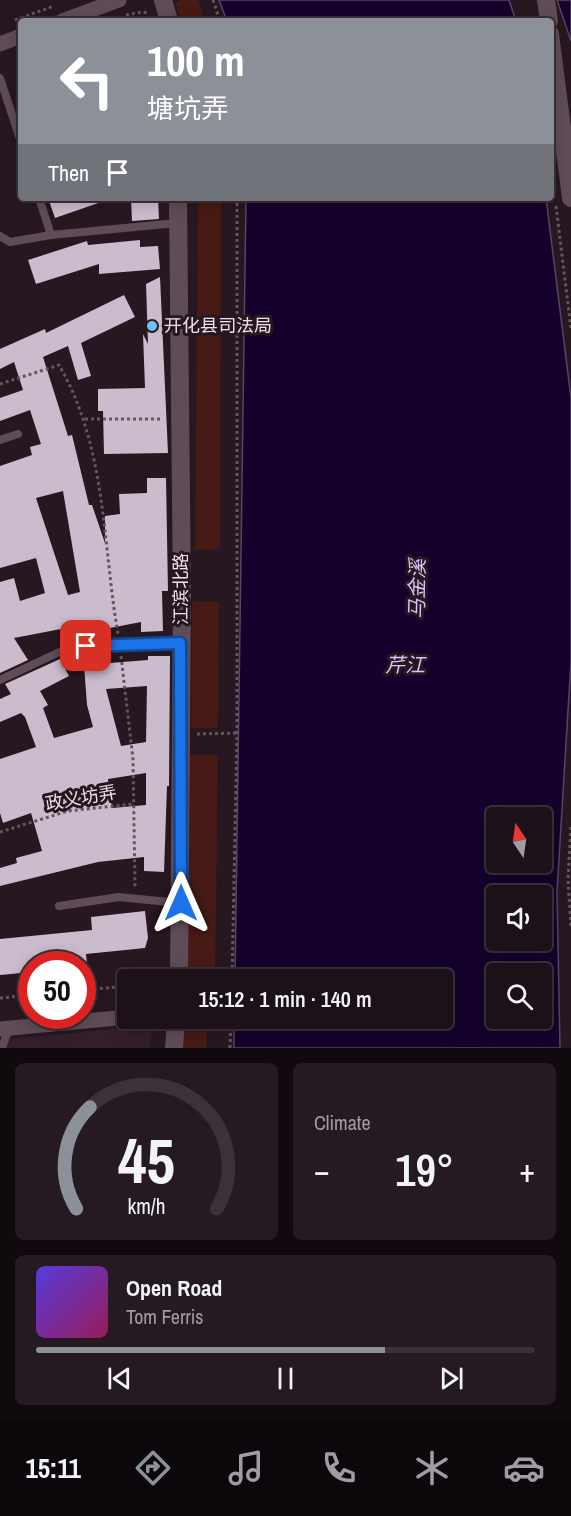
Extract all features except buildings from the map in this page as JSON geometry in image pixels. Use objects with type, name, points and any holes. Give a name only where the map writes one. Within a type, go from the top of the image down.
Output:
[{"type":"main road","points":[[163,0],[168,18]]},
{"type":"main road","points":[[546,0],[549,18]]},
{"type":"main road","points":[[554,84],[563,198]]},
{"type":"main road","name":"江滨北路","points":[[178,201],[182,733],[179,969]]},
{"type":"main road","points":[[174,1048],[175,1029]]},
{"type":"street","points":[[70,18],[119,0]]},
{"type":"street","points":[[0,44],[18,37]]},
{"type":"street","points":[[4,1028],[117,1018]]},
{"type":"lane","points":[[0,78],[18,133]]},
{"type":"lane","points":[[40,201],[51,235]]},
{"type":"lane","points":[[0,236],[10,242],[51,235],[177,223]]},
{"type":"lane","points":[[0,440],[18,434]]},
{"type":"lane","points":[[0,680],[70,647],[180,643]]},
{"type":"lane","points":[[59,906],[119,897],[181,903]]},
{"type":"lane","points":[[2,1048],[4,1028]]},
{"type":"path","points":[[213,0],[219,18]]},
{"type":"path","points":[[19,18],[61,3]]},
{"type":"path","points":[[119,16],[142,12],[151,14]]},
{"type":"path","points":[[11,21],[18,18]]},
{"type":"path","points":[[563,198],[571,329]]},
{"type":"path","points":[[232,969],[237,733],[237,201]]},
{"type":"path","points":[[0,384],[59,364],[85,418],[180,420]]},
{"type":"path","points":[[182,733],[237,733]]},
{"type":"path","name":"政义坊弄","points":[[0,832],[68,811],[133,804]]},
{"type":"path","points":[[571,827],[568,879],[571,927]]},
{"type":"path","points":[[96,989],[117,987]]},
{"type":"path","points":[[0,998],[18,996]]},
{"type":"path","points":[[230,1048],[231,1029]]},
{"type":"shaded area","points":[[180,0],[198,0],[204,18],[180,18],[176,4]]},
{"type":"shaded area","points":[[198,201],[221,201],[220,549],[195,550]]},
{"type":"shaded area","points":[[192,601],[219,602],[218,728],[191,728]]},
{"type":"shaded area","points":[[187,755],[218,755],[215,969],[184,969]]},
{"type":"shaded area","points":[[117,1029],[147,1029],[151,1033],[150,1048],[0,1048],[0,1040]]},
{"type":"shaded area","points":[[183,1029],[207,1029],[206,1048],[182,1048]]},
{"type":"water","points":[[219,0],[509,0],[515,18],[226,18]]},
{"type":"water","points":[[557,0],[571,0],[571,41]]},
{"type":"water","name":"芹江","points":[[246,201],[546,201],[571,398],[571,661],[557,892],[560,1048],[234,1048],[234,1029],[453,1029],[453,969],[235,969]]},
{"type":"place","name":"开化县司法局","points":[[152,326]]},
{"type":"route","points":[[86,646],[119,643],[180,643],[181,903]]},
{"type":"water label","name":"马金溪","points":[[417,589]]}]
